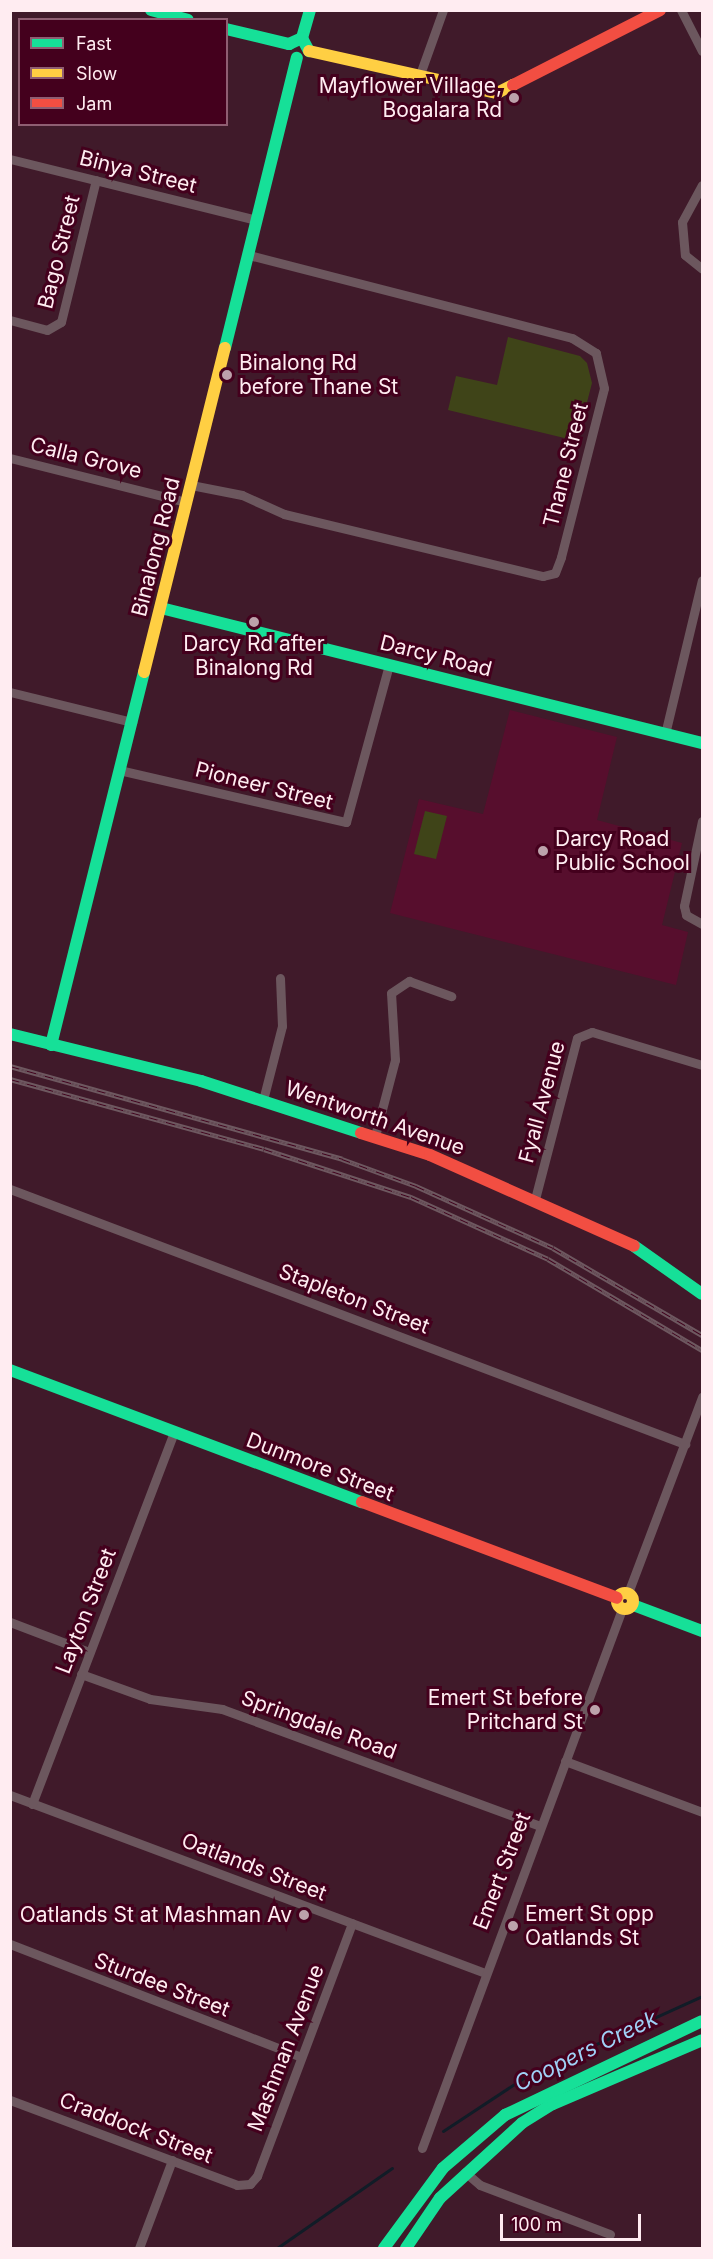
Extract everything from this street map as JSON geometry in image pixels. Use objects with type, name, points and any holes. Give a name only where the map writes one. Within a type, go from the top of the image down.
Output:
[{"type":"main road","points":[[151,10],[181,18]]},
{"type":"main road","points":[[309,51],[302,38],[310,10]]},
{"type":"main road","points":[[289,44],[297,58],[309,51],[497,93],[660,10]]},
{"type":"main road","points":[[228,29],[289,44],[302,38]]},
{"type":"main road","name":"Binalong Road","points":[[51,1045],[297,58]]},
{"type":"main road","name":"Darcy Road","points":[[161,608],[702,743]]},
{"type":"main road","name":"Wentworth Avenue","points":[[10,1034],[263,1100],[375,1136],[535,1199],[636,1245],[702,1294]]},
{"type":"main road","name":"Dunmore Street","points":[[10,1370],[702,1631]]},
{"type":"main road","points":[[384,2248],[443,2168],[505,2115],[571,2079],[702,2021]]},
{"type":"main road","points":[[406,2248],[465,2172],[554,2104],[702,2040]]},
{"type":"street","points":[[419,77],[443,10]]},
{"type":"street","points":[[681,10],[702,51]]},
{"type":"street","name":"Binya Street","points":[[10,159],[257,220]]},
{"type":"street","name":"Bago Street","points":[[10,320],[54,329],[63,317],[96,180]]},
{"type":"street","points":[[702,184],[682,222],[685,255],[702,269]]},
{"type":"street","name":"Thane Street","points":[[191,485],[242,495],[284,514],[543,576],[555,573],[561,557],[604,388],[596,352],[573,338],[249,255]]},
{"type":"street","name":"Calla Grove","points":[[10,458],[187,502]]},
{"type":"street","points":[[665,734],[702,580]]},
{"type":"street","name":"Pioneer Street","points":[[119,770],[346,822],[389,665]]},
{"type":"street","points":[[10,692],[132,722]]},
{"type":"street","points":[[702,821],[684,906],[686,915],[702,924]]},
{"type":"street","points":[[263,1100],[282,1026],[280,978]]},
{"type":"street","points":[[375,1136],[395,1060],[391,993],[409,981],[451,996]]},
{"type":"street","name":"Fyall Avenue","points":[[535,1199],[577,1038],[592,1032],[702,1065]]},
{"type":"street","name":"Stapleton Street","points":[[10,1189],[685,1444]]},
{"type":"street","name":"Emert Street","points":[[422,2148],[485,1973],[702,1397]]},
{"type":"street","name":"Layton Street","points":[[32,1804],[174,1432]]},
{"type":"street","points":[[10,1622],[89,1652]]},
{"type":"street","name":"Springdale Road","points":[[81,1674],[150,1699],[222,1708],[540,1826]]},
{"type":"street","points":[[565,1761],[702,1812]]},
{"type":"street","name":"Oatlands Street","points":[[10,1795],[485,1973]]},
{"type":"street","name":"Mashman Avenue","points":[[250,2184],[352,1923]]},
{"type":"street","name":"Sturdee Street","points":[[10,1944],[301,2057]]},
{"type":"street","name":"Craddock Street","points":[[10,2100],[237,2185],[250,2184]]},
{"type":"street","points":[[139,2248],[172,2160]]},
{"type":"street","points":[[465,2172],[476,2183],[610,2234]]},
{"type":"shaded area","name":"Darcy Road Public School","points":[[510,710],[617,737],[597,820],[682,843],[662,925],[688,932],[676,985],[390,913],[419,799],[483,814]]},
{"type":"green space","points":[[508,337],[580,356],[587,363],[592,383],[577,441],[448,410],[456,376],[497,385]]},
{"type":"green space","points":[[425,811],[447,816],[436,859],[414,854]]},
{"type":"waterway","name":"Coopers Creek","points":[[443,2131],[528,2075],[702,1996]]},
{"type":"waterway","name":"Coopers Creek","points":[[277,2248],[392,2168]]},
{"type":"railway","points":[[10,1066],[342,1159],[416,1186],[553,1248],[702,1335]]},
{"type":"railway","points":[[10,1079],[264,1149],[411,1197],[548,1259],[702,1350]]},
{"type":"traffic: fast","points":[[151,10],[181,18]]},
{"type":"traffic: fast","points":[[302,38],[310,10]]},
{"type":"traffic: fast","points":[[228,29],[289,44]]},
{"type":"traffic: fast","points":[[289,44],[302,38],[309,51]]},
{"type":"traffic: fast","points":[[225,348],[297,58]]},
{"type":"traffic: fast","points":[[161,608],[702,743]]},
{"type":"traffic: fast","points":[[51,1045],[144,672]]},
{"type":"traffic: fast","points":[[10,1034],[201,1081],[361,1133]]},
{"type":"traffic: fast","points":[[634,1246],[702,1294]]},
{"type":"traffic: fast","points":[[10,1370],[362,1502]]},
{"type":"traffic: fast","points":[[633,1605],[702,1631]]},
{"type":"traffic: fast","points":[[384,2248],[443,2168],[505,2115],[702,2021]]},
{"type":"traffic: fast","points":[[406,2248],[440,2198],[522,2123],[553,2104],[702,2040]]},
{"type":"traffic: slow","points":[[309,51],[497,93],[513,85]]},
{"type":"traffic: slow","points":[[144,672],[225,348]]},
{"type":"traffic: slow","points":[[622,1593],[628,1593],[633,1601],[631,1607],[622,1609],[617,1604],[617,1598],[622,1593]]},
{"type":"traffic: jam","points":[[513,85],[660,10]]},
{"type":"traffic: jam","points":[[361,1133],[430,1155],[634,1246]]},
{"type":"traffic: jam","points":[[362,1502],[617,1598]]},
{"type":"place","name":"Mayflower Village, Bogalara Rd","points":[[514,98]]},
{"type":"place","name":"Binalong Rd before Thane St","points":[[227,375]]},
{"type":"place","name":"Darcy Rd after Binalong Rd","points":[[254,622]]},
{"type":"place","name":"Darcy Road Public School","points":[[543,851]]},
{"type":"place","name":"Emert St before Pritchard St","points":[[595,1710]]},
{"type":"place","name":"Oatlands St at Mashman Av","points":[[304,1915]]},
{"type":"place","name":"Emert St opp Oatlands St","points":[[513,1926]]}]
